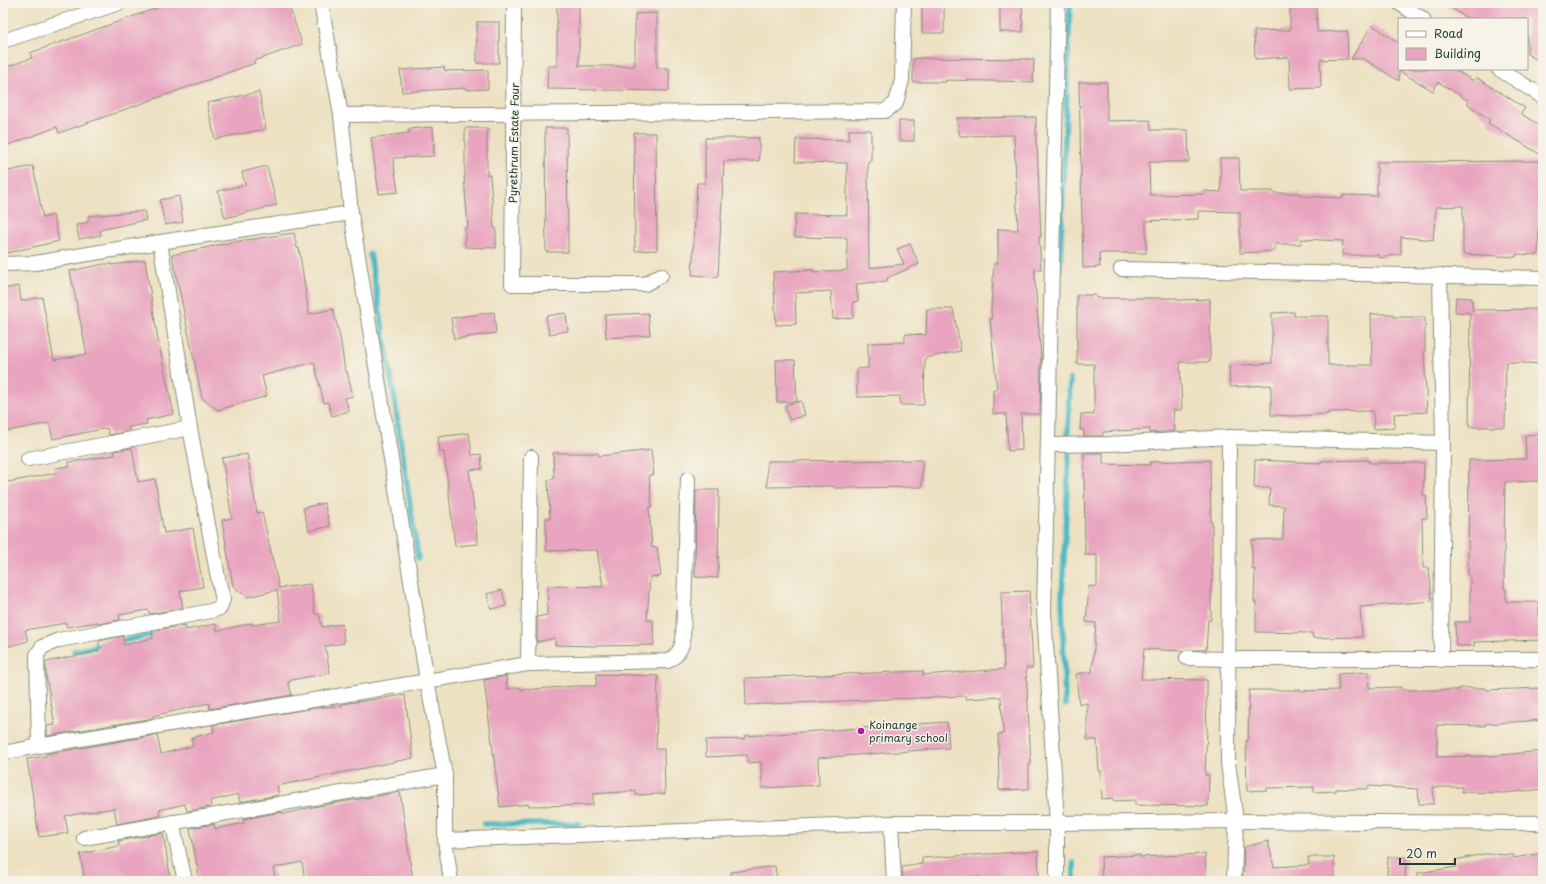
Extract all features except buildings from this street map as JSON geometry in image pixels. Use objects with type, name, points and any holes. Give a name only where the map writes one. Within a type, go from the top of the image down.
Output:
[{"type":"street","points":[[3,40],[119,3]]},
{"type":"street","points":[[321,3],[341,115],[352,213],[427,680],[445,775],[445,840],[451,881]]},
{"type":"street","name":"Pyrethrum Estate Four","points":[[514,3],[512,284],[644,284],[661,275]]},
{"type":"street","points":[[341,115],[514,115],[885,111],[896,103],[902,80],[904,3]]},
{"type":"street","points":[[1057,881],[1057,824],[1044,611],[1058,3]]},
{"type":"street","points":[[1399,3],[1422,18]]},
{"type":"street","points":[[1500,70],[1543,97]]},
{"type":"street","points":[[3,264],[35,263],[160,242],[352,213]]},
{"type":"street","points":[[39,746],[37,655],[42,647],[59,640],[220,608],[223,599],[217,575],[190,428],[160,242]]},
{"type":"street","points":[[1121,269],[1543,278]]},
{"type":"street","points":[[1440,275],[1442,443],[1441,660]]},
{"type":"street","points":[[28,459],[190,428]]},
{"type":"street","points":[[1049,445],[1109,444],[1229,437],[1442,443]]},
{"type":"street","points":[[1229,437],[1228,764],[1236,821],[1234,881]]},
{"type":"street","points":[[528,664],[531,457]]},
{"type":"street","points":[[3,752],[528,664],[668,661],[675,658],[683,641],[688,479]]},
{"type":"street","points":[[1188,658],[1543,660]]},
{"type":"street","points":[[84,838],[445,775]]},
{"type":"street","points":[[445,840],[891,823],[1057,824],[1236,821],[1543,823]]},
{"type":"street","points":[[172,822],[185,881]]},
{"type":"street","points":[[891,823],[894,881]]},
{"type":"waterway","points":[[1060,269],[1070,3]]},
{"type":"waterway","points":[[370,254],[393,390],[418,558]]},
{"type":"waterway","points":[[1068,433],[1070,379]]},
{"type":"waterway","points":[[1065,705],[1062,598],[1069,454]]},
{"type":"waterway","points":[[117,642],[159,633]]},
{"type":"waterway","points":[[74,651],[107,644]]},
{"type":"waterway","points":[[307,792],[352,783]]},
{"type":"waterway","points":[[484,824],[579,824]]},
{"type":"waterway","points":[[1074,863],[1074,881]]},
{"type":"place","name":"Koinange primary school","points":[[861,731]]}]
